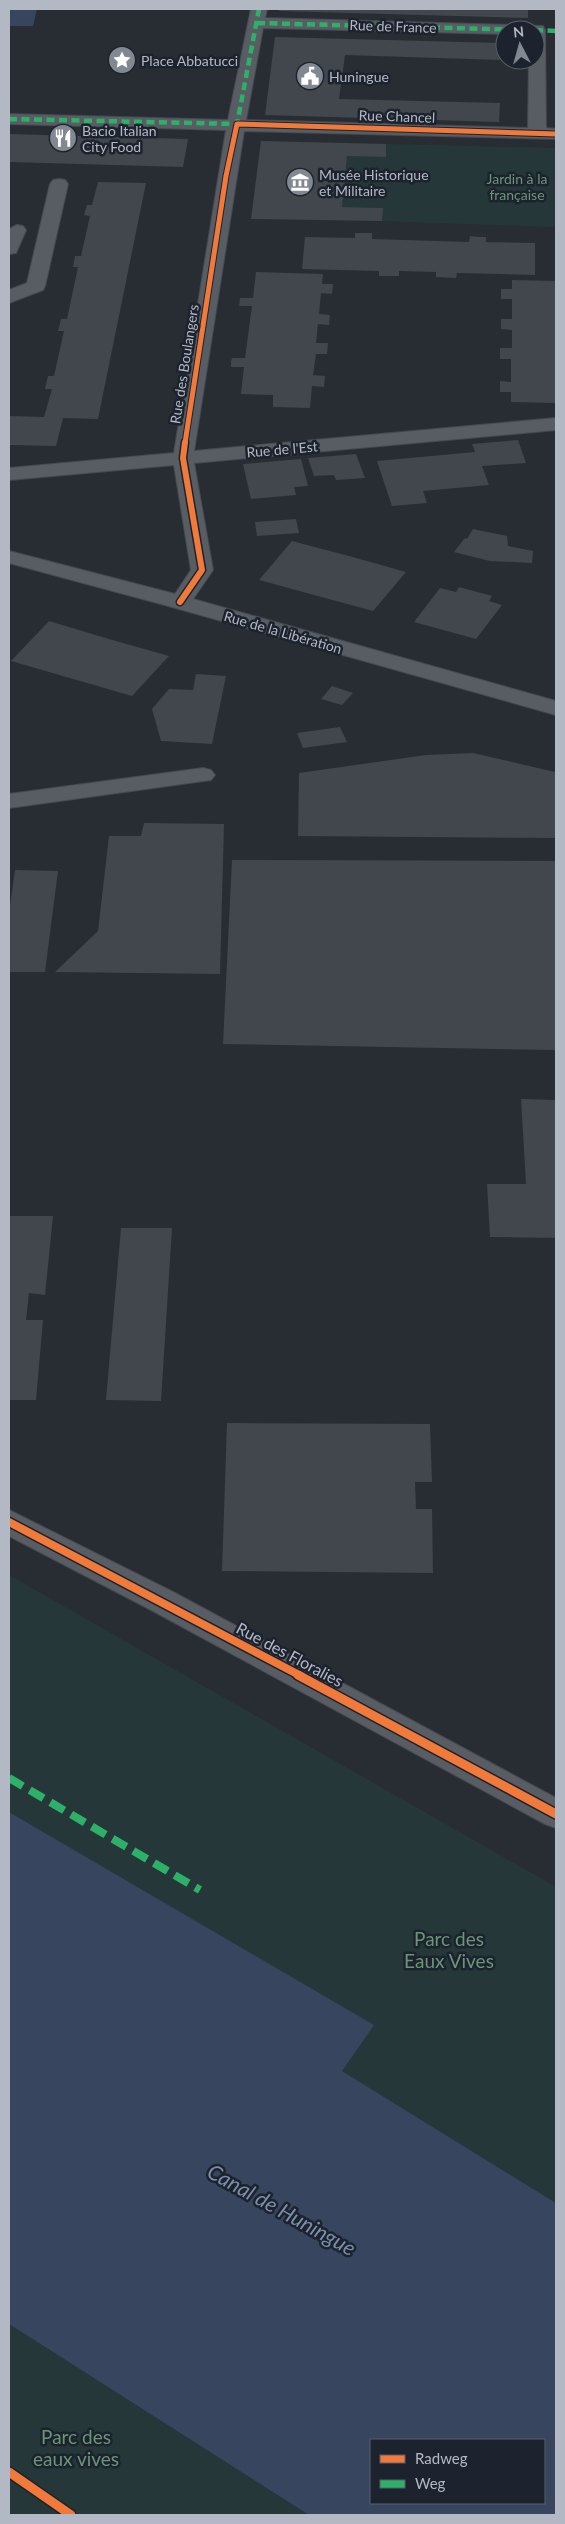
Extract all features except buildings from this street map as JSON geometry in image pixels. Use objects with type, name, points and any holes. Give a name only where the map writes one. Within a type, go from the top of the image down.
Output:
[{"type":"street","name":"Rue de France","points":[[258,16],[495,28]]},
{"type":"street","points":[[9,119],[237,124],[258,16]]},
{"type":"street","points":[[535,70],[537,133]]},
{"type":"street","name":"Rue Chancel","points":[[237,124],[556,134]]},
{"type":"street","name":"Rue des Boulangers","points":[[180,602],[202,570],[183,458],[226,176],[237,124]]},
{"type":"street","points":[[9,297],[36,286],[59,184]]},
{"type":"street","points":[[9,249],[16,230]]},
{"type":"street","name":"Rue de l'Est","points":[[9,474],[556,424]]},
{"type":"street","name":"Rue de la Libération","points":[[9,558],[180,602],[556,708]]},
{"type":"street","points":[[9,801],[203,775]]},
{"type":"street","name":"Rue des Floralies","points":[[9,1522],[164,1602],[556,1814]]},
{"type":"green space","name":"Jardin à la française","points":[[386,144],[556,148],[556,227],[382,221],[382,208],[342,207],[347,156],[386,157]]},
{"type":"green space","name":"Parc des Eaux Vives","points":[[9,1575],[556,1887],[556,2203],[342,2071],[373,2025],[9,1812]]},
{"type":"green space","name":"Parc des eaux vives","points":[[9,2324],[276,2494],[309,2515],[9,2515]]},
{"type":"water","points":[[9,9],[37,9],[33,26],[9,26]]},
{"type":"water","name":"Canal de Huningue","points":[[9,1812],[374,2025],[342,2071],[556,2203],[556,2515],[309,2515],[9,2324]]},
{"type":"marked path","points":[[9,119],[237,124],[259,9]]},
{"type":"marked path","points":[[257,23],[495,29]]},
{"type":"marked path","points":[[545,30],[556,31]]},
{"type":"marked path","points":[[9,1778],[200,1890]]},
{"type":"cycle path","points":[[180,602],[202,570],[183,458],[226,176],[237,124],[556,134]]},
{"type":"cycle path","points":[[9,1522],[164,1602],[556,1814]]},
{"type":"cycle path","points":[[9,2472],[71,2515]]},
{"type":"place","name":"Place Abbatucci","points":[[122,60]]},
{"type":"place","name":"Huningue","points":[[310,76]]},
{"type":"place","name":"Bacio Italian City Food","points":[[63,138]]},
{"type":"place","name":"Musée Historique et Militaire","points":[[300,182]]}]
